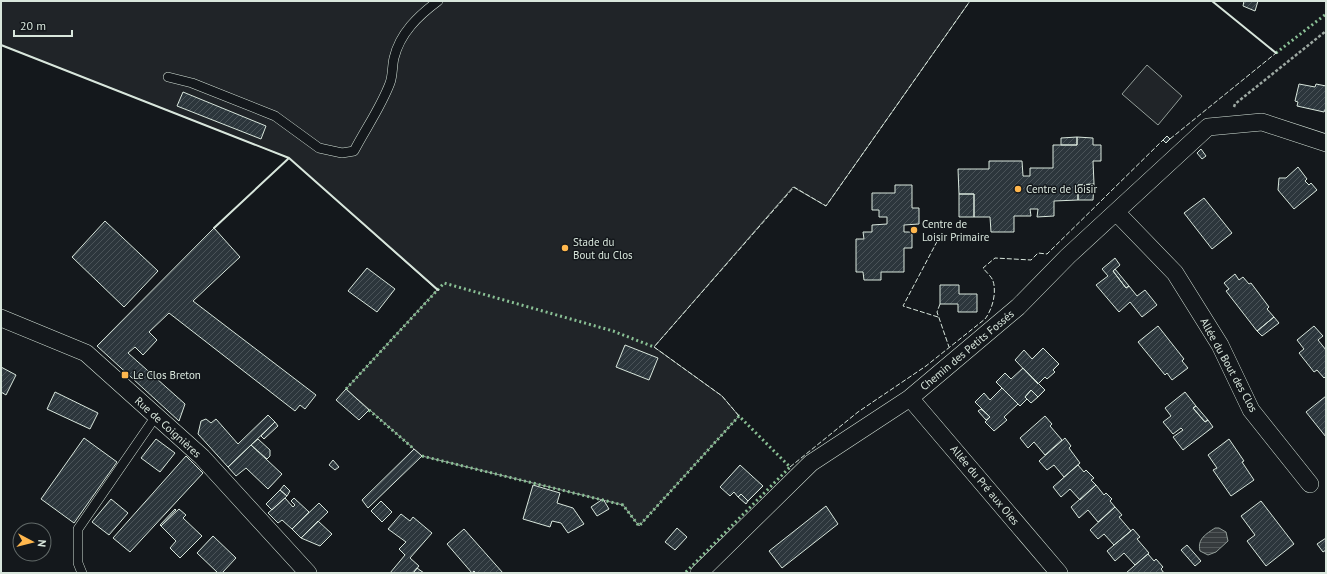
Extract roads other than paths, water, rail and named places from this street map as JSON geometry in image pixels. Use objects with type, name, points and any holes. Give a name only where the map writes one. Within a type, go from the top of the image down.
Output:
[{"type":"street","name":"Chemin des Petits Fossés","points":[[699,573],[811,463],[910,398],[1018,307],[1208,126],[1262,122],[1326,142]]},
{"type":"street","name":"Allée du Bout des Clos","points":[[1116,212],[1175,273],[1220,345],[1251,410],[1310,484]]},
{"type":"street","name":"Rue de Coignières","points":[[1,318],[86,353],[202,457],[308,573]]},
{"type":"street","name":"Allée du Pré aux Oies","points":[[910,398],[1059,573]]},
{"type":"lane","points":[[168,77],[192,83],[275,116],[319,148],[342,153],[354,151],[391,81],[394,58],[402,36],[421,14],[438,1]]},
{"type":"lane","points":[[82,573],[78,562],[78,529],[156,416]]},
{"type":"place","name":"Centre de loisir","points":[[1018,189]]},
{"type":"place","name":"Centre de Loisir Primaire","points":[[914,230]]},
{"type":"place","name":"Stade du Bout du Clos","points":[[565,248]]},
{"type":"place","name":"Le Clos Breton","points":[[125,375]]}]
